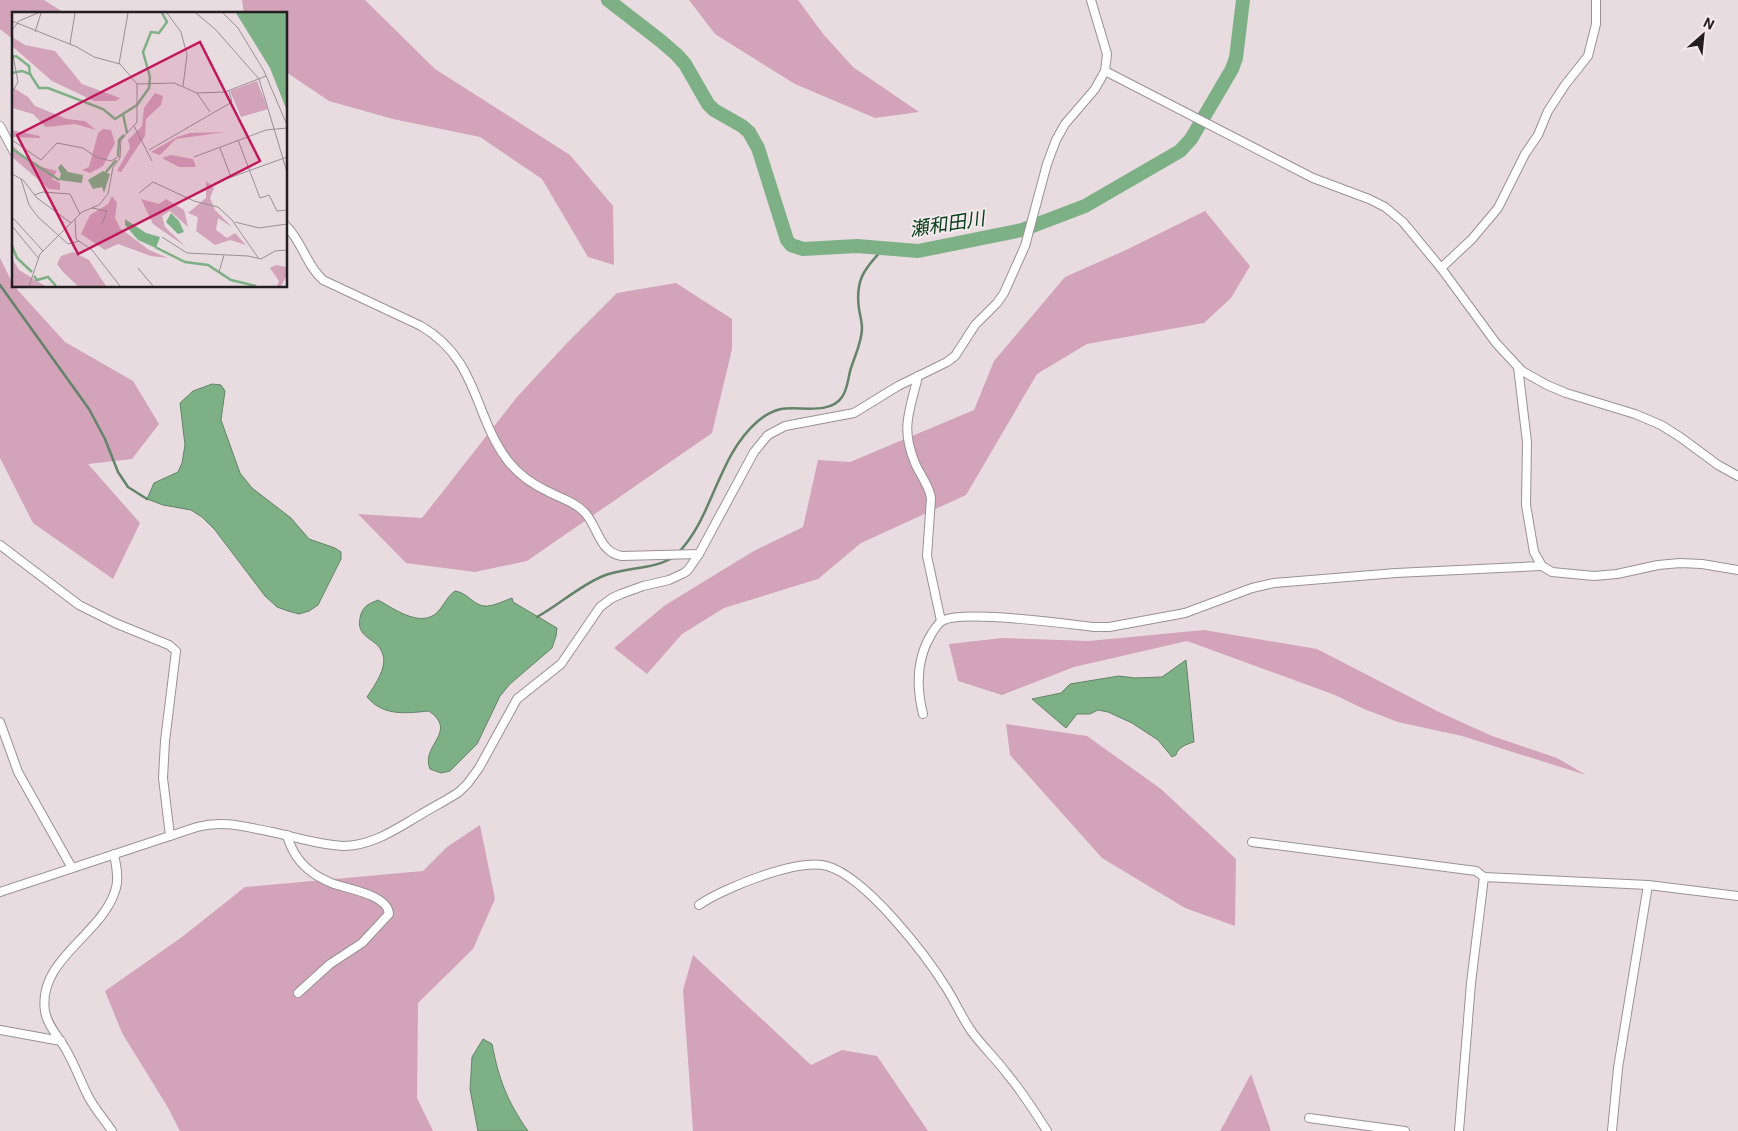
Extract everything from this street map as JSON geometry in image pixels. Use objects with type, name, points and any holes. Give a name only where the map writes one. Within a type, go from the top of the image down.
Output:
[{"type":"street","points":[[0,892],[206,825],[224,823],[335,845],[365,843],[387,834],[459,792],[479,768],[517,699],[561,664],[600,607],[621,594],[684,574],[692,565],[754,452],[768,435],[785,426],[854,413],[898,386],[952,359],[975,325],[1004,293],[1025,246],[1047,164],[1056,140],[1065,124],[1101,80],[1105,71],[1107,54],[1091,0]]},
{"type":"street","points":[[1442,268],[1472,239],[1498,208],[1525,154],[1538,135],[1548,111],[1565,85],[1588,56],[1596,24],[1596,0]]},
{"type":"street","points":[[1105,71],[1313,178],[1385,207],[1403,222],[1442,268],[1496,343],[1518,367],[1547,385],[1566,393],[1635,414],[1661,425],[1718,465],[1738,476]]},
{"type":"street","points":[[0,126],[12,148]]},
{"type":"street","points":[[288,228],[298,240],[313,269],[323,280],[405,318],[441,339],[453,352],[463,369],[497,443],[510,464],[534,485],[581,508],[595,528],[603,544],[610,551],[618,555],[699,554]]},
{"type":"street","points":[[1518,367],[1527,442],[1525,495],[1528,522],[1534,552],[1542,566],[1552,572],[1594,576],[1618,574],[1658,565],[1680,563],[1702,564],[1738,570]]},
{"type":"street","points":[[918,376],[906,430],[911,452],[930,491],[928,556],[942,621]]},
{"type":"street","points":[[0,545],[79,605],[115,623],[169,645],[176,651],[165,741],[163,778],[170,836]]},
{"type":"street","points":[[923,714],[918,682],[921,657],[929,638],[942,621],[959,616],[1109,627],[1185,613],[1252,588],[1274,583],[1396,573],[1542,566]]},
{"type":"street","points":[[0,722],[18,772],[72,868]]},
{"type":"street","points":[[287,835],[291,849],[308,870],[333,884],[376,898],[387,906],[390,914],[362,943],[330,964],[298,994]]},
{"type":"street","points":[[1252,842],[1476,872],[1484,877],[1648,885],[1738,896]]},
{"type":"street","points":[[112,1131],[88,1096],[80,1075],[50,1025],[45,1014],[44,1005],[47,985],[56,968],[107,908],[117,885],[114,854]]},
{"type":"street","points":[[699,906],[708,899],[734,887],[798,866],[822,865],[847,876],[884,908],[905,932],[938,974],[972,1032],[1009,1076],[1048,1131]]},
{"type":"street","points":[[1459,1131],[1471,983],[1484,877]]},
{"type":"street","points":[[1612,1131],[1618,1068],[1648,885]]},
{"type":"street","points":[[0,1030],[61,1041]]},
{"type":"street","points":[[1310,1118],[1405,1131]]},
{"type":"shaded area","points":[[0,0],[44,0],[63,12],[12,12],[12,38],[0,29]]},
{"type":"shaded area","points":[[242,0],[365,0],[435,69],[570,155],[613,206],[614,265],[588,257],[542,179],[480,137],[393,119],[329,101],[288,73],[288,12],[244,12]]},
{"type":"shaded area","points":[[689,0],[798,0],[824,35],[853,67],[919,112],[875,118],[795,84],[715,34]]},
{"type":"shaded area","points":[[1205,211],[1250,266],[1231,298],[1204,323],[1087,344],[1037,374],[966,495],[861,543],[818,579],[724,608],[682,634],[647,674],[614,648],[664,606],[752,552],[803,527],[818,460],[850,462],[974,410],[994,361],[1065,277],[1126,250]]},
{"type":"shaded area","points":[[0,258],[12,282],[12,288],[16,288],[65,342],[133,381],[159,424],[132,459],[88,464],[140,523],[113,579],[33,523],[0,458]]},
{"type":"shaded area","points":[[676,283],[732,319],[732,349],[712,433],[527,561],[475,572],[406,563],[358,514],[422,518],[517,397],[617,293]]},
{"type":"shaded area","points":[[212,384],[221,385],[225,391],[221,420],[240,473],[252,488],[291,518],[309,539],[341,552],[341,559],[318,605],[309,611],[299,614],[277,607],[265,596],[215,530],[202,517],[191,510],[163,505],[147,499],[154,483],[178,472],[182,463],[185,445],[180,403],[193,391]]},
{"type":"shaded area","points":[[455,591],[463,593],[484,606],[512,598],[513,602],[557,628],[552,648],[510,684],[500,696],[477,744],[450,771],[441,773],[430,769],[428,760],[440,732],[437,719],[429,711],[404,713],[388,711],[367,697],[382,672],[384,660],[380,649],[360,629],[359,622],[364,608],[378,600],[405,615],[427,618],[437,613]]},
{"type":"shaded area","points":[[1204,630],[1317,649],[1439,712],[1492,736],[1557,758],[1586,775],[1462,736],[1398,722],[1335,695],[1187,641],[1074,667],[1002,695],[958,681],[949,644],[1002,638],[1089,641]]},
{"type":"shaded area","points":[[1186,660],[1194,742],[1183,746],[1172,757],[1158,740],[1132,723],[1108,712],[1098,710],[1090,714],[1077,714],[1066,728],[1032,699],[1061,693],[1070,684],[1119,676],[1135,678],[1162,677]]},
{"type":"shaded area","points":[[1006,724],[1087,736],[1161,789],[1236,859],[1235,926],[1185,908],[1102,858],[1010,755]]},
{"type":"shaded area","points":[[480,825],[495,899],[473,949],[418,1003],[417,1098],[433,1131],[180,1131],[167,1106],[122,1033],[105,991],[182,937],[245,887],[423,871],[447,847]]},
{"type":"shaded area","points":[[693,955],[811,1065],[842,1050],[877,1056],[928,1131],[693,1131],[683,990]]},
{"type":"shaded area","points":[[483,1039],[492,1044],[505,1090],[514,1110],[528,1131],[478,1131],[470,1089],[472,1057]]},
{"type":"shaded area","points":[[1251,1074],[1271,1131],[1220,1131],[1223,1126]]},
{"type":"waterway","name":"瀬和田川","points":[[608,0],[677,55],[685,64],[708,104],[714,110],[749,132],[758,148],[787,240],[791,245],[803,249],[857,246],[918,251],[1022,230],[1085,206],[1180,151],[1191,139],[1232,69],[1236,58],[1243,0]]},
{"type":"waterway","points":[[678,553],[700,522],[733,451],[744,435],[758,421],[769,413],[781,409],[814,409],[830,406],[837,403],[842,397],[847,387],[862,333],[858,290],[866,269],[883,249]]},
{"type":"waterway","points":[[0,285],[89,409],[105,439],[118,472],[128,487],[147,499]]},
{"type":"waterway","points":[[537,617],[603,576],[657,564],[674,557]]}]
